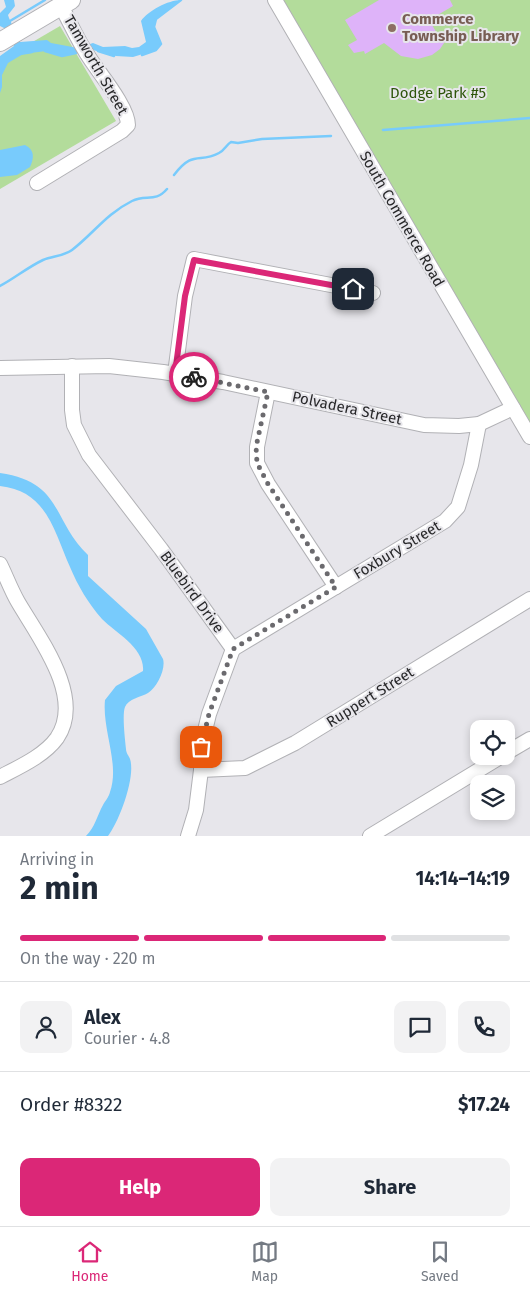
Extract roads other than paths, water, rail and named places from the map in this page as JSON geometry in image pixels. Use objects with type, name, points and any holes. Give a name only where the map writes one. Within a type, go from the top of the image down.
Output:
[{"type":"main road","points":[[8,37],[66,3]]},
{"type":"street","name":"South Commerce Road","points":[[275,0],[530,437]]},
{"type":"street","name":"Tamworth Street","points":[[37,183],[122,131],[128,125],[127,118],[117,98],[84,48],[66,3]]},
{"type":"street","points":[[175,374],[185,296],[194,260],[373,293]]},
{"type":"street","name":"Bluebird Drive","points":[[72,366],[74,425],[89,455],[161,549],[233,649],[209,714],[201,747],[201,770],[196,810],[188,836]]},
{"type":"street","name":"Polvadera Street","points":[[0,368],[109,366],[175,374],[424,424],[459,426],[479,424],[513,408]]},
{"type":"street","points":[[268,392],[256,447],[257,463],[268,484],[336,587]]},
{"type":"street","name":"Foxbury Street","points":[[233,649],[446,521],[458,507],[471,466],[479,424]]},
{"type":"street","points":[[0,564],[17,599],[56,667],[66,704],[66,718],[56,739],[37,756],[0,777]]},
{"type":"street","name":"Ruppert Street","points":[[201,770],[245,768],[295,744],[530,600]]},
{"type":"street","points":[[515,748],[530,739]]},
{"type":"street","points":[[370,836],[487,765]]},
{"type":"water","points":[[4,0],[14,0],[15,6],[8,15],[20,42],[47,40],[51,43],[78,48],[93,43],[103,47],[125,46],[132,48],[139,47],[146,42],[141,21],[144,17],[164,4],[181,0],[156,19],[154,27],[161,44],[156,50],[133,57],[116,56],[89,49],[62,56],[46,51],[23,54],[8,63],[2,75],[0,93],[0,56],[14,46],[4,28],[0,26],[0,13],[6,7]]},
{"type":"water","points":[[25,145],[31,149],[33,154],[30,167],[17,175],[0,177],[0,150]]},
{"type":"water","points":[[0,473],[20,478],[35,485],[46,494],[76,542],[88,555],[88,576],[146,629],[163,659],[162,673],[155,687],[148,693],[129,702],[125,707],[124,734],[126,750],[130,759],[131,777],[117,821],[108,836],[86,836],[109,796],[113,781],[105,700],[116,686],[143,671],[142,663],[135,648],[102,619],[88,601],[73,574],[47,515],[39,504],[16,489],[0,486]]},
{"type":"waterway","points":[[10,21],[45,0]]},
{"type":"waterway","points":[[142,55],[156,50],[161,44],[154,27],[156,19],[181,0]]},
{"type":"waterway","points":[[45,51],[62,56],[76,53]]},
{"type":"waterway","points":[[98,51],[114,56]]},
{"type":"waterway","points":[[20,54],[32,52]]},
{"type":"waterway","points":[[383,130],[530,118]]},
{"type":"waterway","points":[[174,175],[187,162],[219,153],[231,142],[331,136]]},
{"type":"waterway","points":[[0,286],[43,260],[66,254],[123,206],[137,199],[158,196],[167,189]]},
{"type":"place","name":"Commerce Township Library","points":[[392,28]]},
{"type":"park label","name":"Dodge Park #5","points":[[438,93]]}]
